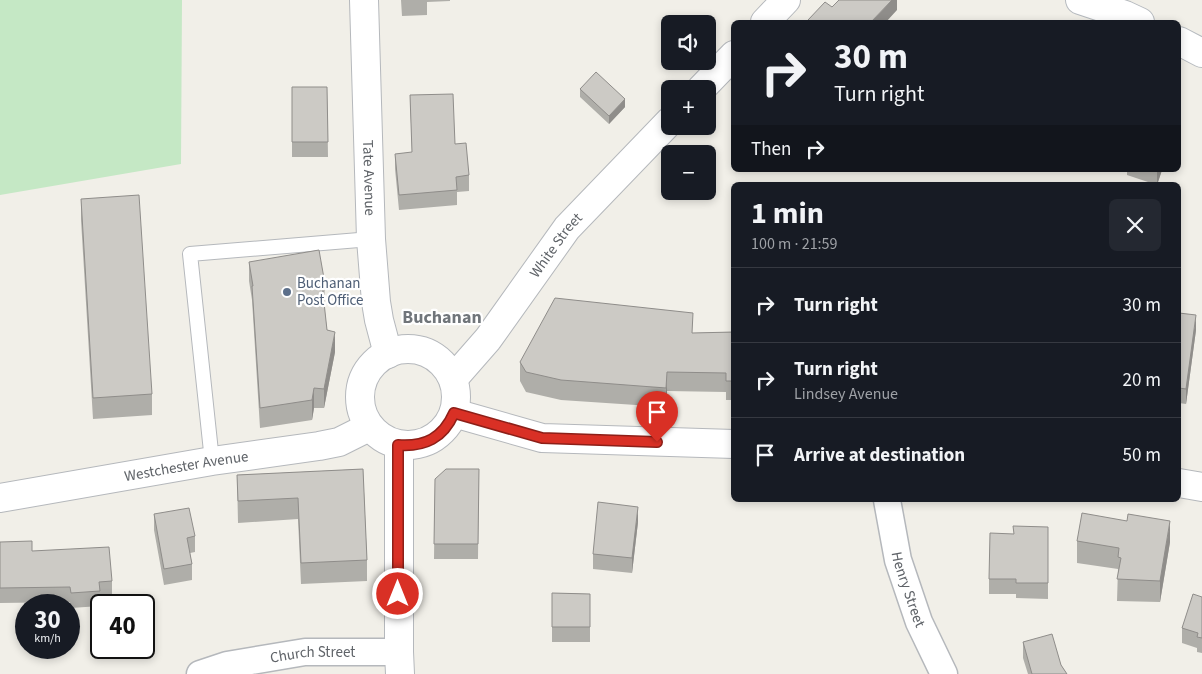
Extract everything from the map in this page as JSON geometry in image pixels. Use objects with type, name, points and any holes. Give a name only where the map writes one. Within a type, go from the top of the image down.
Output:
[{"type":"street","name":"Tate Avenue","points":[[364,0],[371,239],[376,302],[388,354]]},
{"type":"street","points":[[767,20],[786,0]]},
{"type":"street","points":[[1080,0],[1136,20]]},
{"type":"street","points":[[1181,43],[1202,53]]},
{"type":"street","points":[[709,80],[731,57]]},
{"type":"street","name":"White Street","points":[[453,379],[488,339],[567,228],[661,130]]},
{"type":"street","points":[[406,349],[425,352],[441,362],[453,379],[457,402],[454,413],[443,431],[431,440],[418,445],[391,443],[369,427],[363,415],[360,394],[366,373],[381,358],[393,351],[406,349]]},
{"type":"street","points":[[454,413],[542,438],[731,444]]},
{"type":"street","name":"Westchester Avenue","points":[[0,498],[212,461],[319,446],[339,442],[369,427]]},
{"type":"street","points":[[398,445],[399,663]]},
{"type":"street","points":[[1181,482],[1202,487]]},
{"type":"street","name":"Henry Street","points":[[887,502],[898,560],[919,622],[944,674]]},
{"type":"street","name":"Church Street","points":[[200,674],[227,665],[305,652],[399,663]]},
{"type":"lane","points":[[212,461],[190,254],[371,239]]},
{"type":"green space","points":[[0,0],[182,0],[181,164],[0,195]]},
{"type":"building","points":[[839,0],[892,0],[873,20],[808,20],[825,2],[832,7]]},
{"type":"building","points":[[596,72],[625,99],[609,116],[580,89]]},
{"type":"building","points":[[292,87],[327,87],[328,142],[292,142]]},
{"type":"building","points":[[453,94],[455,144],[466,143],[469,175],[456,177],[457,190],[399,195],[395,154],[412,152],[410,95]]},
{"type":"building","points":[[139,195],[152,394],[93,398],[81,199]]},
{"type":"building","points":[[319,250],[325,284],[322,284],[327,330],[335,332],[324,389],[314,388],[312,400],[260,408],[253,286],[249,262]]},
{"type":"building","points":[[555,298],[693,313],[692,333],[731,332],[731,381],[726,381],[726,373],[667,372],[666,388],[561,380],[526,372],[520,362]]},
{"type":"building","points":[[1181,313],[1196,315],[1186,389],[1181,388]]},
{"type":"building","points":[[363,469],[367,560],[301,563],[298,498],[238,501],[237,475]]},
{"type":"building","points":[[446,469],[479,469],[478,544],[434,544],[435,479]]},
{"type":"building","points":[[598,502],[638,507],[632,558],[593,554]]},
{"type":"building","points":[[189,508],[195,536],[187,538],[192,564],[164,569],[154,514]]},
{"type":"building","points":[[1082,513],[1127,521],[1128,514],[1170,521],[1160,581],[1117,579],[1121,558],[1118,557],[1119,548],[1077,541]]},
{"type":"building","points":[[1013,526],[1048,527],[1048,583],[1016,583],[1016,579],[989,579],[990,533],[1014,534]]},
{"type":"building","points":[[32,541],[32,551],[109,547],[112,581],[99,582],[100,591],[71,593],[70,587],[0,588],[0,542]]},
{"type":"building","points":[[552,593],[590,594],[590,627],[552,627]]},
{"type":"building","points":[[1193,594],[1202,597],[1202,638],[1197,637],[1198,633],[1182,628]]},
{"type":"building","points":[[1052,634],[1061,665],[1067,674],[1032,674],[1023,642]]},
{"type":"place","name":"Buchanan Post Office","points":[[287,292]]},
{"type":"district","name":"Buchanan","points":[[442,317]]},
{"type":"route","points":[[398,594],[398,445],[418,445],[431,440],[443,431],[454,413],[542,438],[657,442]]}]
